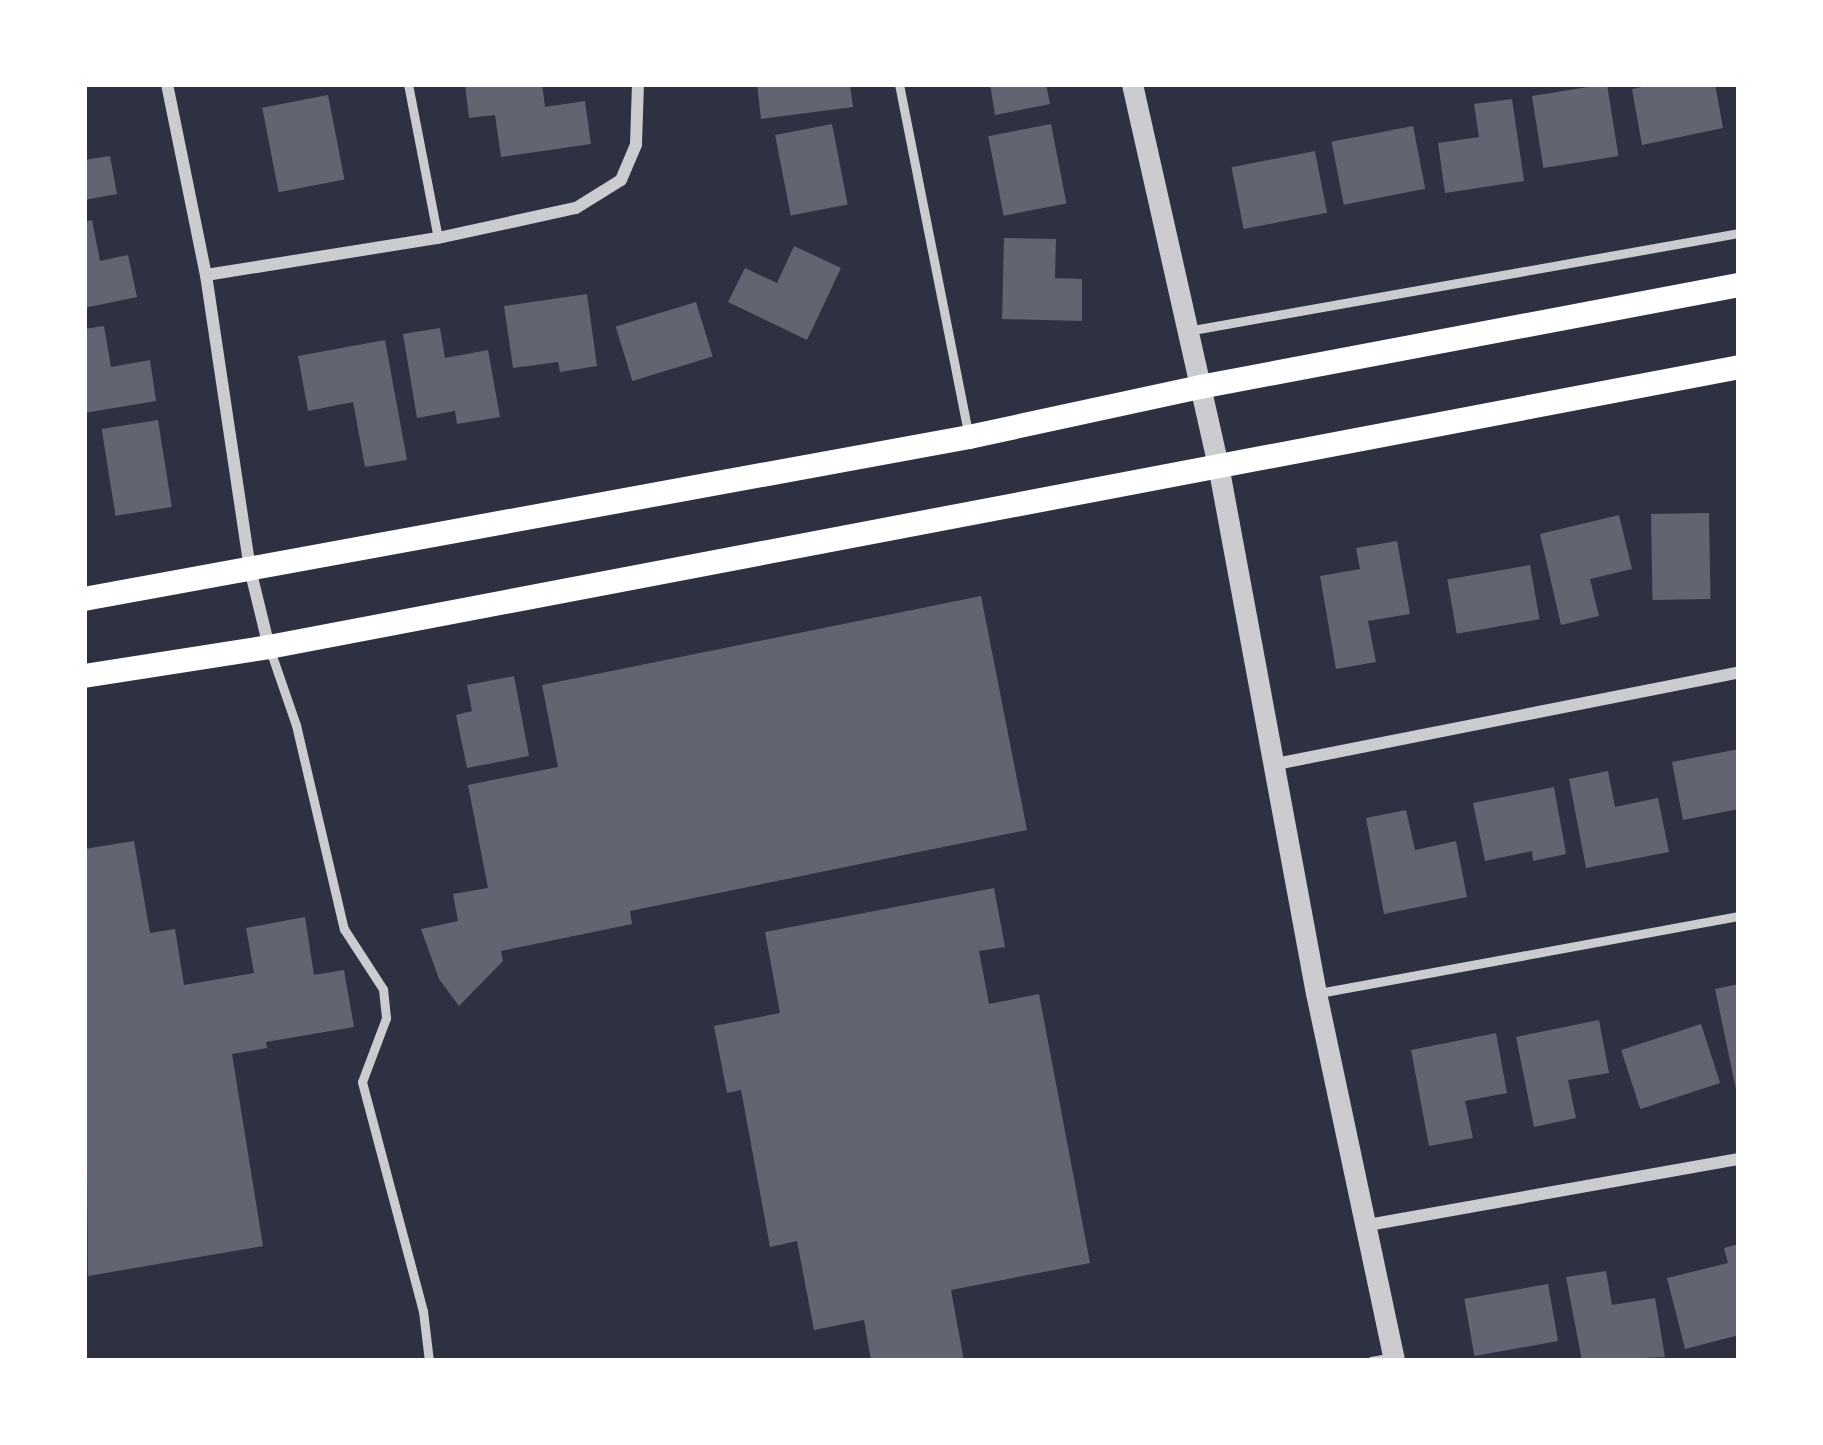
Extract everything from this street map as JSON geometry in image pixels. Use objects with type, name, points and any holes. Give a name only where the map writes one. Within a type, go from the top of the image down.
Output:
[{"type":"main road","points":[[84,599],[969,437],[1199,387],[1739,285]]},
{"type":"main road","points":[[84,676],[269,647],[1739,367]]},
{"type":"street","points":[[167,84],[206,274],[250,569],[269,647]]},
{"type":"street","points":[[206,274],[438,238],[576,208],[621,180],[636,144],[638,84]]},
{"type":"street","points":[[1132,84],[1218,465],[1316,993],[1368,1226],[1386,1360]]},
{"type":"street","points":[[1276,764],[1739,672]]},
{"type":"street","points":[[1368,1226],[1739,1160]]},
{"type":"lane","points":[[408,84],[438,238]]},
{"type":"lane","points":[[899,84],[969,437]]},
{"type":"lane","points":[[1187,331],[1739,232]]},
{"type":"lane","points":[[269,647],[296,725],[344,929],[383,989],[386,1018],[362,1082],[423,1311],[429,1361]]},
{"type":"lane","points":[[1316,993],[1739,916]]},
{"type":"building","points":[[465,84],[542,84],[545,107],[585,101],[591,144],[501,157],[495,115],[469,118]]},
{"type":"building","points":[[757,84],[850,84],[853,107],[761,119]]},
{"type":"building","points":[[990,84],[1046,84],[1050,104],[995,115]]},
{"type":"building","points":[[1607,84],[1618,156],[1543,168],[1532,96]]},
{"type":"building","points":[[1715,84],[1723,128],[1642,145],[1632,89]]},
{"type":"building","points":[[328,95],[344,179],[279,192],[262,108]]},
{"type":"building","points":[[1512,99],[1524,181],[1445,193],[1438,143],[1479,137],[1474,104]]},
{"type":"building","points":[[832,124],[848,204],[791,216],[775,135]]},
{"type":"building","points":[[1051,124],[1066,204],[1004,216],[988,136]]},
{"type":"building","points":[[1413,126],[1425,189],[1344,205],[1332,142]]},
{"type":"building","points":[[1315,151],[1327,213],[1244,229],[1232,167]]},
{"type":"building","points":[[110,156],[117,194],[84,200],[84,160]]},
{"type":"building","points":[[92,220],[100,261],[128,255],[137,297],[84,308],[84,222]]},
{"type":"building","points":[[1004,238],[1056,239],[1055,278],[1082,279],[1082,321],[1002,319]]},
{"type":"building","points":[[794,246],[841,268],[807,340],[728,302],[745,268],[777,283]]},
{"type":"building","points":[[587,294],[597,366],[560,372],[558,362],[513,368],[504,306]]},
{"type":"building","points":[[696,302],[713,357],[632,381],[616,327]]},
{"type":"building","points":[[104,326],[111,367],[150,360],[156,401],[84,413],[84,329]]},
{"type":"building","points":[[440,328],[445,358],[488,350],[500,417],[457,424],[455,411],[417,418],[403,334]]},
{"type":"building","points":[[385,340],[407,460],[365,467],[353,402],[308,411],[298,356]]},
{"type":"building","points":[[158,420],[172,507],[115,516],[102,429]]},
{"type":"building","points":[[1709,513],[1711,599],[1653,600],[1651,514]]},
{"type":"building","points":[[1619,515],[1632,569],[1590,579],[1599,616],[1561,625],[1540,534]]},
{"type":"building","points":[[1397,541],[1410,614],[1368,621],[1376,662],[1336,669],[1320,576],[1360,569],[1356,548]]},
{"type":"building","points":[[1530,565],[1540,619],[1457,634],[1447,580]]},
{"type":"building","points":[[981,596],[1027,830],[630,911],[632,924],[501,951],[503,961],[459,1006],[439,979],[421,929],[458,921],[453,894],[488,888],[468,785],[558,767],[542,685]]},
{"type":"building","points":[[514,676],[529,756],[467,768],[456,715],[472,711],[467,685]]},
{"type":"building","points":[[1739,749],[1739,809],[1683,820],[1672,762]]},
{"type":"building","points":[[1608,771],[1615,807],[1658,798],[1669,852],[1586,868],[1569,779]]},
{"type":"building","points":[[1554,787],[1566,854],[1533,861],[1532,851],[1485,861],[1473,803]]},
{"type":"building","points":[[1406,810],[1415,850],[1456,841],[1467,897],[1384,914],[1366,818]]},
{"type":"building","points":[[134,841],[150,933],[175,929],[184,985],[254,973],[246,928],[305,917],[314,975],[344,970],[354,1027],[266,1042],[267,1048],[232,1054],[263,1246],[88,1276],[84,849]]},
{"type":"building","points":[[994,888],[1005,947],[979,951],[989,1004],[1039,994],[1090,1263],[951,1290],[964,1361],[871,1361],[864,1320],[814,1330],[797,1241],[770,1247],[741,1090],[727,1093],[714,1026],[780,1013],[765,932]]},
{"type":"building","points":[[1739,984],[1739,1094],[1737,1094],[1715,989]]},
{"type":"building","points":[[1599,1020],[1609,1073],[1568,1080],[1576,1118],[1534,1127],[1516,1037]]},
{"type":"building","points":[[1701,1024],[1720,1083],[1640,1109],[1621,1050]]},
{"type":"building","points":[[1496,1033],[1507,1093],[1465,1101],[1473,1138],[1429,1146],[1411,1050]]},
{"type":"building","points":[[1739,1244],[1739,1335],[1685,1349],[1667,1278],[1728,1263],[1724,1248]]},
{"type":"building","points":[[1606,1271],[1612,1305],[1655,1298],[1665,1357],[1582,1361],[1566,1277]]},
{"type":"building","points":[[1548,1284],[1558,1341],[1474,1356],[1464,1299]]}]
